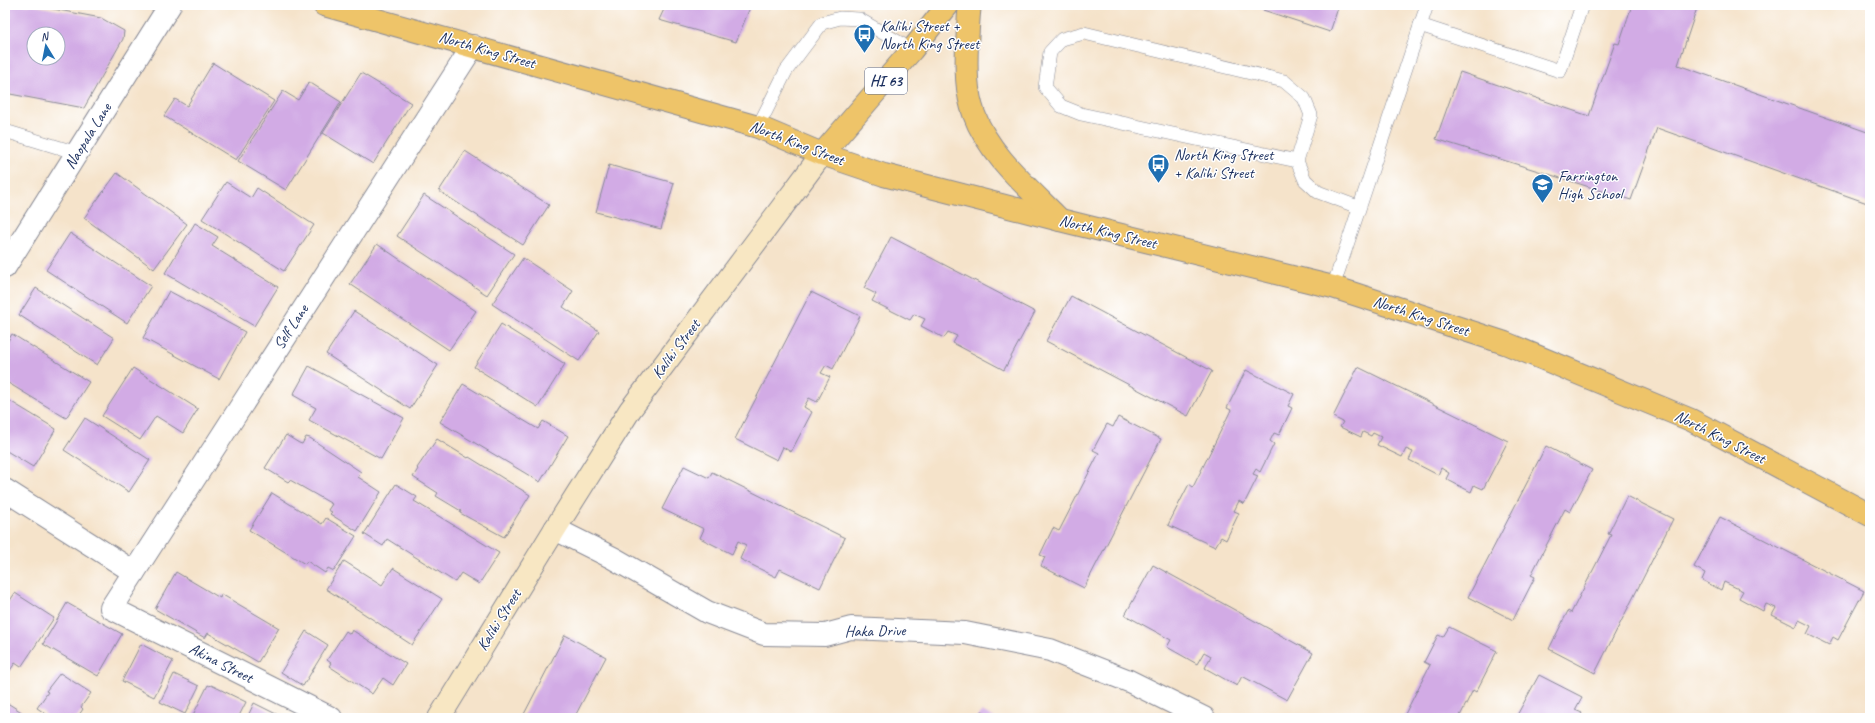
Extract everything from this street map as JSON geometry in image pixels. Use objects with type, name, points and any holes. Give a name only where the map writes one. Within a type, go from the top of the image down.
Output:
[{"type":"main road","name":"North King Street","points":[[325,5],[758,127],[822,154],[884,176],[1333,286],[1505,343],[1691,420],[1870,515]]},
{"type":"main road","name":"Kalihi Street","points":[[439,718],[630,410],[822,154],[912,50],[948,5]]},
{"type":"main road","points":[[970,5],[967,86],[974,115],[987,141],[1008,167],[1060,220]]},
{"type":"street","name":"Naopala Lane","points":[[5,267],[170,5]]},
{"type":"street","name":"Self Lane","points":[[112,608],[473,46]]},
{"type":"street","points":[[5,490],[134,572]]},
{"type":"street","name":"Haka Drive","points":[[555,529],[613,558],[707,612],[764,634],[826,634],[851,628],[965,633],[1050,650],[1129,681],[1204,718]]},
{"type":"street","name":"Akina Street","points":[[112,608],[331,718]]},
{"type":"lane","points":[[1333,286],[1427,5]]},
{"type":"lane","points":[[1420,25],[1560,71],[1582,5]]},
{"type":"lane","points":[[758,127],[786,71],[822,23],[840,18],[859,19],[912,50]]},
{"type":"lane","points":[[1297,161],[1081,114],[1061,106],[1044,87],[1050,52],[1062,40],[1084,33],[1284,81],[1304,98],[1311,115],[1297,161],[1305,180],[1318,192],[1358,208]]},
{"type":"lane","points":[[5,131],[77,153]]},
{"type":"building","points":[[5,5],[32,5],[101,18],[124,31],[123,39],[84,108],[5,93]]},
{"type":"building","points":[[666,5],[751,5],[736,42],[659,20]]},
{"type":"building","points":[[1265,5],[1339,5],[1330,32],[1263,10]]},
{"type":"building","points":[[1632,5],[1698,5],[1678,65],[1870,133],[1870,204],[1657,128],[1631,200],[1436,139],[1460,72],[1589,116],[1615,43],[1619,44]]},
{"type":"building","points":[[213,63],[274,101],[236,160],[164,116],[175,99],[187,106]]},
{"type":"building","points":[[361,73],[411,103],[373,164],[323,133]]},
{"type":"building","points":[[309,82],[341,102],[286,190],[238,161],[283,91],[298,100]]},
{"type":"building","points":[[465,151],[549,205],[523,245],[439,191]]},
{"type":"building","points":[[609,165],[674,183],[661,229],[596,212]]},
{"type":"building","points":[[117,173],[187,224],[154,269],[84,218]]},
{"type":"building","points":[[226,182],[251,198],[257,188],[314,225],[284,271],[202,219]]},
{"type":"building","points":[[424,195],[514,254],[487,295],[397,236]]},
{"type":"building","points":[[195,223],[218,237],[212,246],[278,287],[254,326],[165,273]]},
{"type":"building","points":[[70,233],[151,286],[127,323],[46,270]]},
{"type":"building","points":[[891,237],[1035,312],[1004,370],[953,343],[957,336],[948,332],[944,338],[921,326],[925,319],[914,314],[910,320],[872,301],[876,294],[864,288]]},
{"type":"building","points":[[377,244],[476,311],[449,350],[350,284]]},
{"type":"building","points":[[523,258],[573,291],[563,307],[599,331],[579,361],[492,304]]},
{"type":"building","points":[[36,288],[114,338],[97,365],[19,315]]},
{"type":"building","points":[[169,291],[245,332],[219,379],[143,338]]},
{"type":"building","points":[[811,292],[860,316],[833,369],[826,365],[821,373],[830,377],[817,402],[809,398],[804,407],[812,412],[791,452],[783,447],[777,460],[735,439]]},
{"type":"building","points":[[1071,296],[1212,371],[1188,416],[1046,341]]},
{"type":"building","points":[[354,311],[438,365],[410,409],[326,354]]},
{"type":"building","points":[[501,324],[565,364],[538,407],[474,367]]},
{"type":"building","points":[[12,334],[89,382],[66,418],[5,381],[5,346]]},
{"type":"building","points":[[309,366],[404,418],[381,459],[309,420],[316,408],[293,395]]},
{"type":"building","points":[[1358,367],[1508,441],[1483,489],[1474,485],[1471,492],[1446,479],[1449,473],[1441,468],[1438,475],[1409,460],[1413,452],[1406,449],[1402,457],[1377,445],[1381,437],[1373,433],[1371,436],[1363,432],[1361,437],[1340,427],[1343,422],[1333,417]]},
{"type":"building","points":[[133,368],[198,409],[183,433],[156,416],[140,440],[102,416]]},
{"type":"building","points":[[1246,370],[1294,394],[1288,406],[1292,408],[1279,435],[1274,433],[1270,441],[1274,444],[1260,472],[1256,469],[1253,474],[1258,476],[1244,504],[1239,501],[1234,511],[1239,513],[1226,540],[1221,537],[1215,547],[1168,525],[1189,484],[1193,487],[1231,410],[1227,408]]},
{"type":"building","points":[[463,384],[538,429],[543,421],[568,436],[540,482],[440,422]]},
{"type":"building","points":[[5,398],[56,429],[33,467],[5,450]]},
{"type":"building","points":[[1118,417],[1161,439],[1084,588],[1041,566],[1045,557],[1040,555],[1053,528],[1059,531],[1099,453],[1093,450],[1107,424],[1113,427]]},
{"type":"building","points":[[85,418],[150,460],[129,492],[64,450]]},
{"type":"building","points":[[286,435],[302,444],[306,437],[310,438],[361,472],[358,477],[381,492],[357,531],[330,514],[332,512],[328,510],[332,504],[290,480],[288,482],[265,468]]},
{"type":"building","points":[[437,439],[530,495],[504,537],[460,513],[461,511],[436,496],[438,493],[413,477],[418,469],[417,468]]},
{"type":"building","points":[[1546,446],[1592,470],[1570,512],[1565,509],[1531,575],[1535,577],[1513,620],[1468,597]]},
{"type":"building","points":[[684,466],[709,478],[712,472],[845,538],[820,588],[780,569],[776,577],[740,559],[746,545],[738,541],[732,554],[700,538],[704,529],[662,509]]},
{"type":"building","points":[[396,484],[417,497],[414,501],[499,553],[479,584],[461,573],[455,582],[387,539],[383,546],[364,534]]},
{"type":"building","points":[[272,493],[322,524],[326,518],[356,536],[334,571],[328,568],[325,573],[307,561],[305,564],[249,530]]},
{"type":"building","points":[[1627,496],[1673,519],[1595,673],[1549,649],[1568,611],[1571,613],[1611,535],[1608,534]]},
{"type":"building","points":[[1720,517],[1864,591],[1838,640],[1833,637],[1829,645],[1807,634],[1811,626],[1799,620],[1796,627],[1772,615],[1776,608],[1766,604],[1763,611],[1739,598],[1743,591],[1724,582],[1721,590],[1702,580],[1705,573],[1694,567]]},
{"type":"building","points":[[344,561],[382,585],[393,568],[442,599],[412,645],[326,589]]},
{"type":"building","points":[[1153,565],[1313,653],[1287,700],[1242,676],[1237,686],[1205,668],[1211,656],[1204,652],[1197,664],[1167,647],[1171,640],[1125,615]]},
{"type":"building","points":[[176,572],[220,598],[221,594],[279,628],[258,662],[208,633],[205,638],[155,609]]},
{"type":"building","points":[[15,593],[54,618],[21,667],[15,663],[5,678],[5,608]]},
{"type":"building","points":[[67,603],[122,634],[98,676],[43,644]]},
{"type":"building","points":[[1449,627],[1497,651],[1476,692],[1473,690],[1459,718],[1403,718],[1430,665],[1424,662],[1438,635],[1443,637]]},
{"type":"building","points":[[352,630],[406,664],[393,685],[383,678],[372,694],[329,666],[331,663],[327,660],[346,631],[350,634]]},
{"type":"building","points":[[306,631],[328,645],[303,686],[281,672]]},
{"type":"building","points":[[565,635],[606,657],[574,718],[522,718]]},
{"type":"building","points":[[141,644],[173,661],[154,697],[122,681]]},
{"type":"building","points":[[60,673],[91,693],[81,707],[83,709],[77,718],[48,718],[45,716],[46,714],[37,708],[48,692],[46,691]]},
{"type":"building","points":[[174,674],[199,686],[185,714],[160,702]]},
{"type":"building","points":[[1539,675],[1582,697],[1575,710],[1582,713],[1579,718],[1516,717]]},
{"type":"building","points":[[208,685],[211,685],[246,702],[238,718],[194,718],[195,716],[193,715]]},
{"type":"building","points":[[254,703],[284,718],[247,718]]},
{"type":"building","points":[[9,704],[31,718],[5,718],[5,710]]},
{"type":"building","points":[[982,711],[995,718],[978,718]]},
{"type":"place","name":"Kalihi Street + North King Street","points":[[864,54]]},
{"type":"place","name":"North King Street + Kalihi Street","points":[[1158,184]]},
{"type":"place","name":"Farrington High School","points":[[1542,204]]}]
